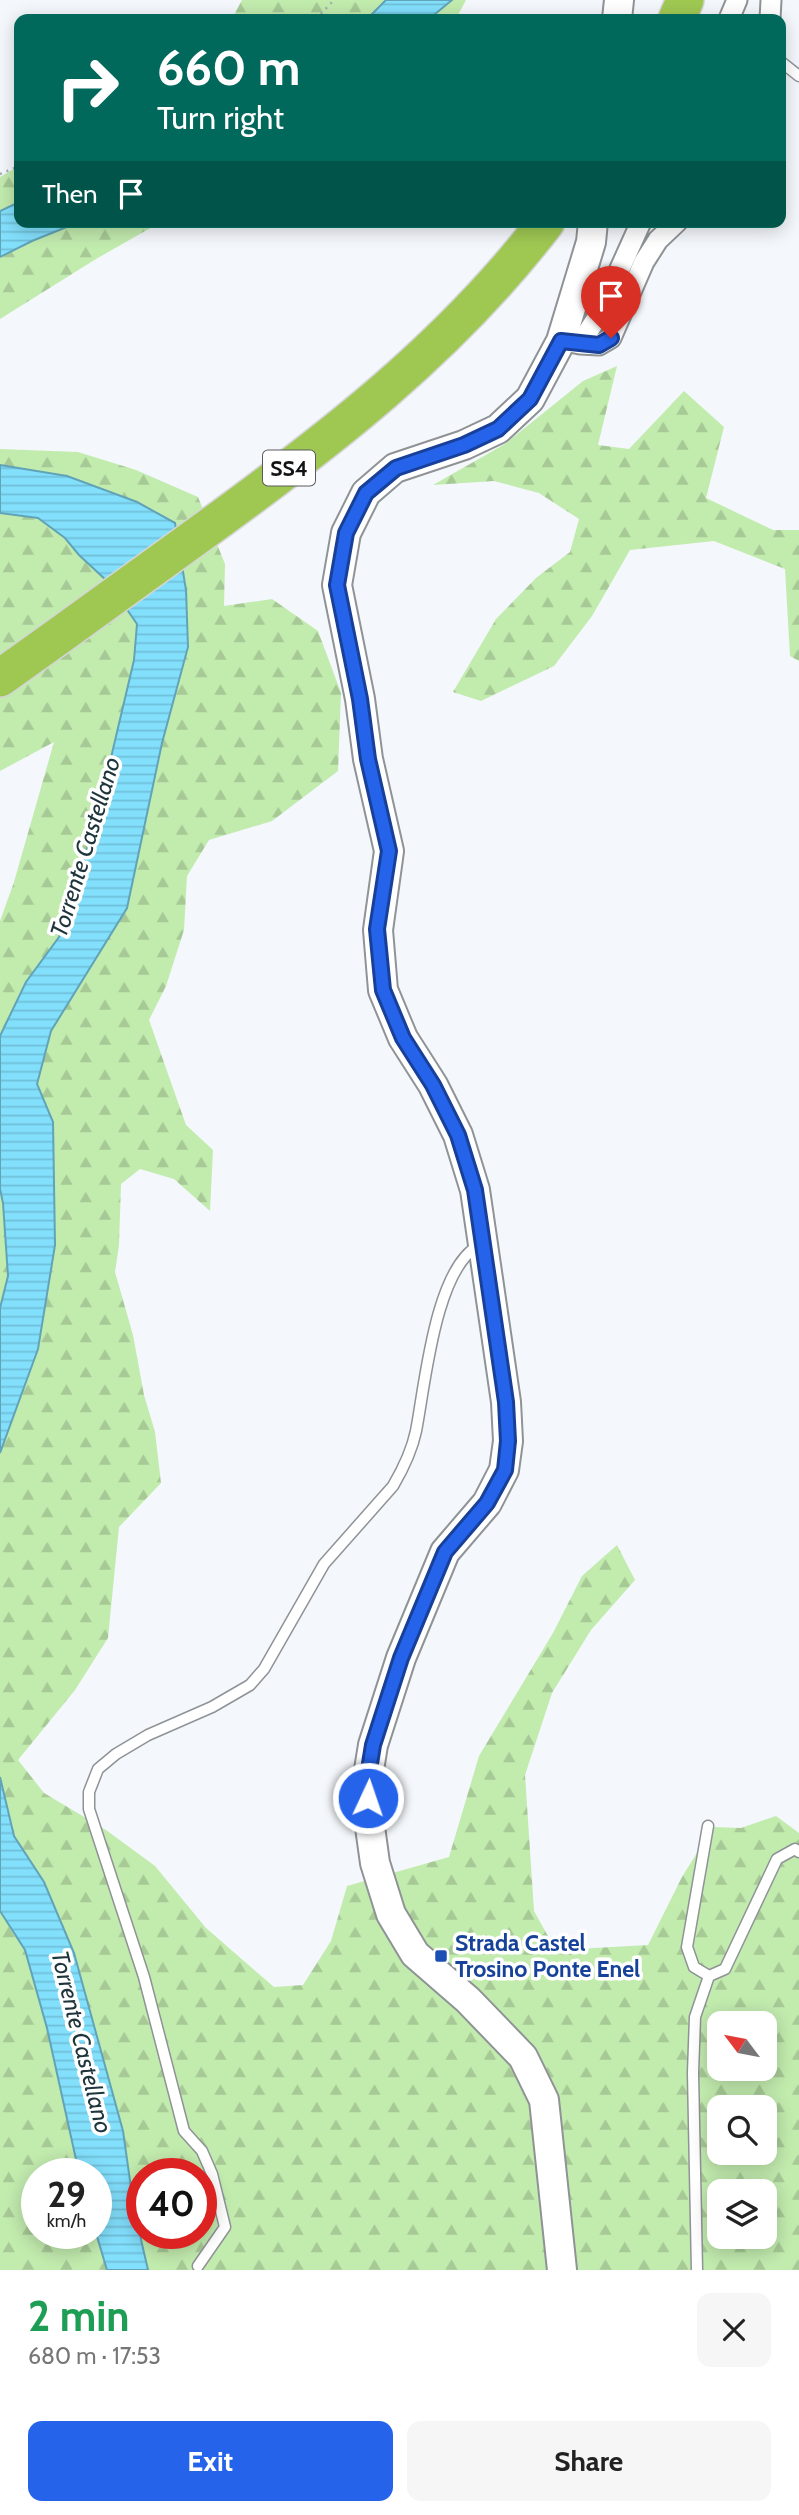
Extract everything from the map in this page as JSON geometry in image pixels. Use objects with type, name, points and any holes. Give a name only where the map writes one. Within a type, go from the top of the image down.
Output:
[{"type":"highway","name":"SS4","points":[[0,678],[243,503],[348,423],[430,351],[541,228]]},
{"type":"street","points":[[570,342],[592,228]]},
{"type":"street","points":[[562,2270],[544,2100],[523,2057],[468,2000],[415,1954],[391,1914],[375,1863],[369,1820],[368,1776],[373,1745],[401,1658],[445,1552],[487,1503],[505,1470],[508,1441],[506,1402],[475,1190],[458,1135],[433,1085],[403,1038],[383,990],[377,929],[389,851],[368,759],[360,699],[337,585],[346,533],[366,493],[396,468],[464,445],[498,429],[530,399],[570,342],[600,313],[638,228]]},
{"type":"street","points":[[570,342],[599,345],[611,338],[644,262],[658,240],[671,228]]},
{"type":"lane","points":[[198,2266],[218,2241],[225,2227],[212,2174],[202,2151],[184,2131],[145,1977],[89,1810],[89,1792],[98,1769],[117,1754],[148,1735],[212,1707],[250,1685],[264,1669],[324,1564],[393,1486],[402,1471],[415,1433],[425,1367],[444,1300],[456,1266],[464,1256],[482,1244]]},
{"type":"lane","points":[[708,1826],[687,1947],[694,1967],[709,1976]]},
{"type":"lane","points":[[697,2270],[693,2074],[695,2017],[709,1976],[725,1969],[778,1859],[795,1849],[799,1852]]},
{"type":"path","points":[[321,14],[334,0]]},
{"type":"green space","points":[[242,0],[386,0],[372,14],[235,14]]},
{"type":"green space","points":[[452,0],[466,0],[459,14],[435,14]]},
{"type":"green space","points":[[14,169],[14,204],[0,211],[0,177]]},
{"type":"green space","points":[[64,228],[150,228],[0,319],[0,257]]},
{"type":"green space","points":[[617,366],[598,445],[629,449],[684,391],[724,427],[706,498],[773,530],[799,530],[799,661],[790,656],[785,569],[714,541],[630,550],[592,616],[554,666],[481,701],[453,692],[496,619],[536,578],[570,552],[579,519],[539,493],[494,481],[433,485],[505,444],[583,381]]},
{"type":"green space","points":[[0,449],[78,452],[136,470],[198,497],[225,564],[224,606],[272,599],[318,631],[341,693],[338,771],[272,821],[209,840],[187,876],[184,930],[166,986],[149,1020],[186,1125],[213,1150],[210,1211],[174,1179],[140,1169],[121,1184],[119,1245],[115,1272],[133,1335],[144,1395],[155,1432],[161,1483],[119,1527],[108,1638],[75,1690],[18,1760],[44,1793],[106,1830],[155,1866],[206,1928],[274,1987],[303,1985],[331,1941],[347,1886],[449,1857],[479,1756],[553,1633],[582,1576],[617,1545],[635,1580],[591,1630],[552,1693],[525,1775],[534,1911],[549,1938],[576,1949],[648,1945],[682,1877],[713,1827],[741,1828],[776,1816],[799,1833],[799,2270],[148,2270],[143,2249],[217,2249],[217,2158],[127,2158],[123,2131],[74,1953],[44,1882],[14,1836],[0,1777],[0,1453],[55,1245],[53,1123],[37,1084],[50,1031],[127,908],[162,743],[188,647],[186,590],[174,523],[137,502],[67,476],[0,465]]},
{"type":"green space","points":[[0,513],[38,518],[65,538],[108,582],[137,624],[134,660],[97,817],[59,937],[26,982],[0,1036],[0,921],[14,882],[54,742],[0,771]]},
{"type":"green space","points":[[0,1190],[8,1276],[0,1308]]},
{"type":"green space","points":[[0,1911],[25,1950],[47,2028],[76,2158],[21,2158],[21,2249],[101,2249],[107,2270],[0,2270]]},
{"type":"water","points":[[386,0],[452,0],[435,14],[372,14]]},
{"type":"water","points":[[14,204],[14,228],[64,228],[0,257],[0,211]]},
{"type":"water","points":[[0,465],[67,476],[137,502],[175,523],[186,590],[188,647],[162,743],[127,908],[51,1031],[37,1084],[53,1122],[55,1245],[38,1349],[0,1453],[0,1308],[8,1276],[0,1189],[0,1036],[26,982],[59,937],[97,817],[134,660],[137,624],[108,582],[65,538],[38,518],[0,513]]},
{"type":"water","name":"Torrente Castellano","points":[[0,1777],[14,1836],[44,1882],[74,1953],[123,2131],[127,2158],[126,2249],[143,2249],[148,2270],[107,2270],[101,2249],[112,2249],[112,2158],[76,2158],[47,2028],[25,1950],[0,1911]]},
{"type":"place","name":"Strada Castel Trosino Ponte Enel","points":[[441,1956]]},
{"type":"route","points":[[368,1798],[373,1745],[401,1658],[433,1576],[445,1552],[487,1503],[505,1470],[508,1441],[506,1402],[475,1190],[458,1135],[433,1085],[403,1038],[383,990],[377,929],[389,851],[368,759],[360,699],[337,585],[346,533],[366,493],[396,468],[464,445],[498,429],[530,399],[561,341],[599,345],[611,338]]}]
